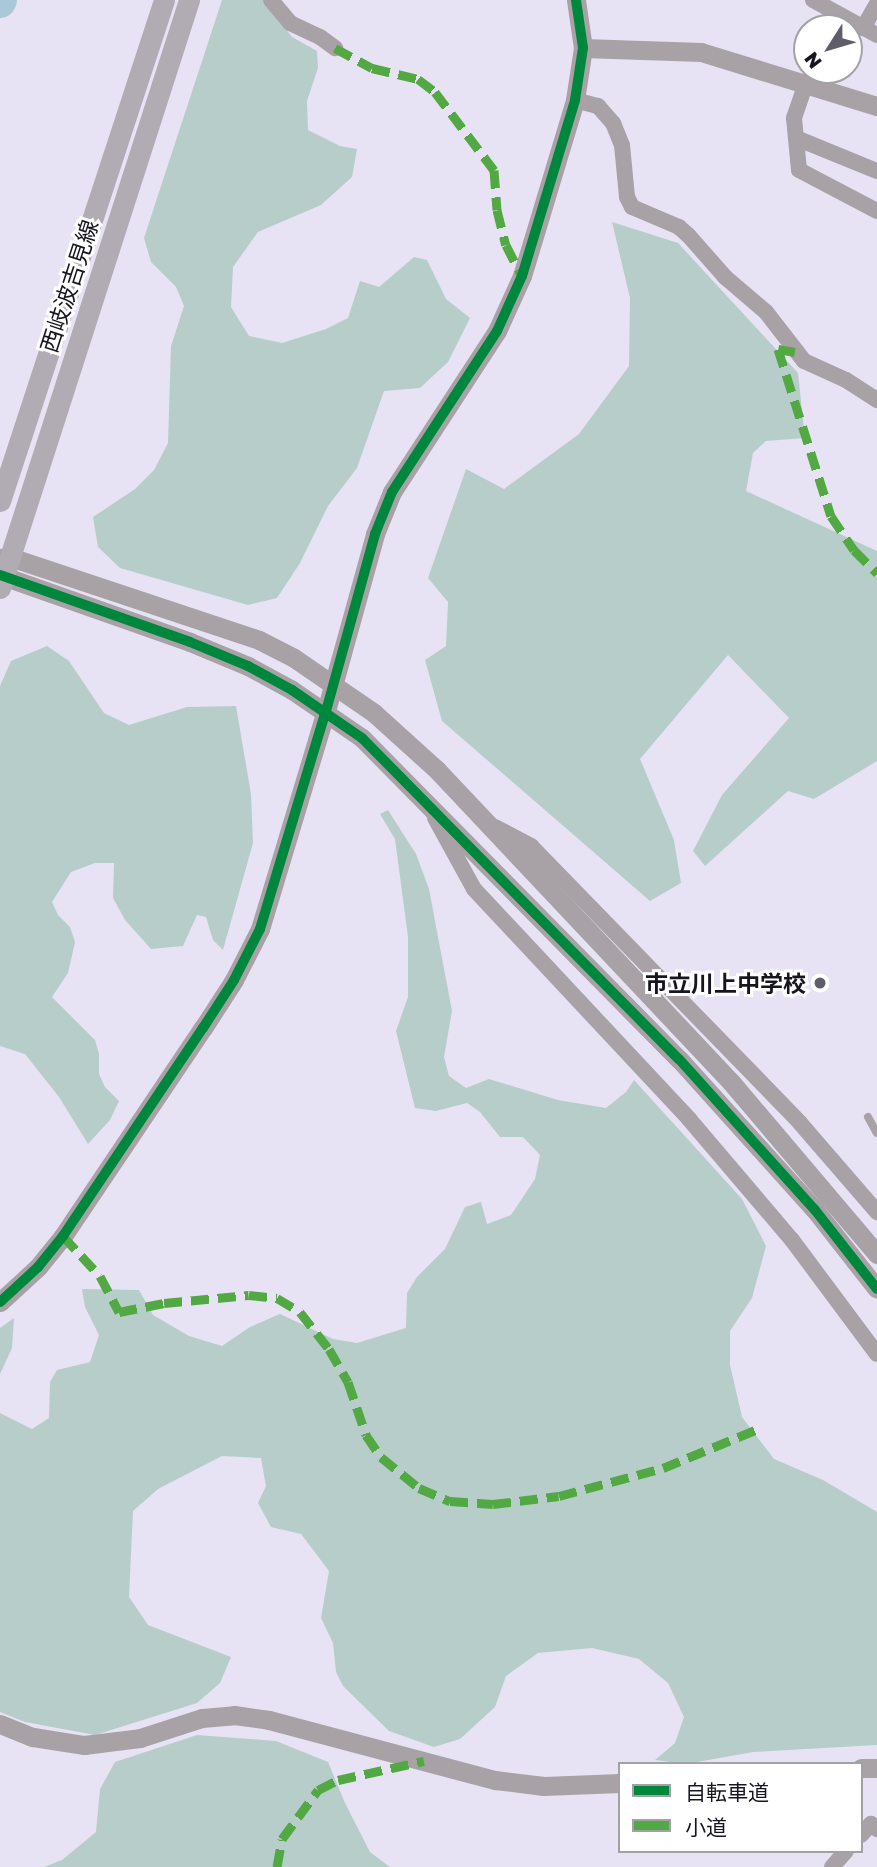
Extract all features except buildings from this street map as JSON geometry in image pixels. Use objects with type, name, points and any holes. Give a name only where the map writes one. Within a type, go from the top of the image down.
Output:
[{"type":"main road","name":"西岐波吉見線","points":[[0,501],[164,0]]},
{"type":"main road","name":"西岐波吉見線","points":[[3,571],[190,0]]},
{"type":"street","points":[[271,0],[290,23],[320,37],[335,48]]},
{"type":"street","points":[[0,1302],[38,1266],[63,1236],[234,980],[260,929],[326,711],[375,534],[392,492],[497,331],[522,276],[575,100],[583,48],[576,0]]},
{"type":"street","points":[[813,0],[870,31],[877,4]]},
{"type":"street","points":[[583,48],[701,52],[793,79]]},
{"type":"street","points":[[806,84],[794,118],[799,170],[877,211]]},
{"type":"street","points":[[809,84],[877,106]]},
{"type":"street","points":[[575,100],[598,106],[613,123],[622,145],[627,197],[632,207],[679,227],[725,277],[766,312],[804,361],[846,380],[877,400]]},
{"type":"street","points":[[796,138],[877,171]]},
{"type":"street","points":[[3,571],[259,640],[373,713],[412,747],[731,1082],[877,1254]]},
{"type":"street","points":[[3,571],[190,642],[248,667],[326,711],[362,738],[679,1059],[814,1210],[877,1289]]},
{"type":"street","points":[[428,803],[474,889],[689,1119],[792,1240],[874,1345]]},
{"type":"street","points":[[483,821],[531,846],[800,1123],[877,1212]]},
{"type":"street","points":[[0,1724],[33,1737],[85,1745],[140,1738],[202,1718],[234,1715],[269,1720],[495,1780],[544,1786],[618,1783]]},
{"type":"street","points":[[863,1833],[871,1824],[877,1829]]},
{"type":"street","points":[[832,1867],[844,1853]]},
{"type":"lane","points":[[868,1117],[877,1133]]},
{"type":"green space","points":[[222,0],[263,0],[292,37],[317,51],[318,68],[307,101],[308,130],[340,146],[357,149],[352,177],[321,205],[258,232],[233,267],[231,307],[249,336],[282,343],[326,329],[348,318],[360,281],[379,287],[414,257],[427,260],[446,299],[470,318],[448,362],[420,388],[384,391],[357,468],[328,506],[300,563],[277,598],[248,605],[120,568],[98,547],[93,517],[135,489],[154,470],[168,443],[171,346],[184,306],[176,287],[151,262],[144,238]]},
{"type":"green space","points":[[612,222],[678,243],[798,373],[805,438],[766,441],[753,453],[746,491],[877,551],[877,761],[814,799],[788,791],[705,866],[693,851],[722,795],[789,718],[728,655],[640,759],[674,840],[681,883],[650,901],[442,721],[425,660],[446,646],[448,602],[428,578],[466,469],[504,489],[579,434],[629,366],[630,298]]},
{"type":"green space","points":[[47,646],[69,661],[104,713],[129,725],[187,707],[236,706],[251,794],[253,843],[223,950],[213,940],[206,917],[197,915],[183,946],[151,949],[125,920],[113,898],[114,863],[95,863],[71,872],[52,902],[58,915],[70,927],[75,942],[68,973],[52,997],[95,1040],[99,1054],[99,1074],[105,1087],[119,1101],[110,1120],[88,1144],[59,1097],[25,1054],[0,1046],[0,686],[11,661]]},
{"type":"green space","points":[[388,810],[416,854],[429,889],[452,1011],[444,1057],[449,1076],[466,1088],[489,1079],[558,1100],[606,1108],[626,1092],[634,1080],[742,1199],[766,1246],[752,1298],[730,1331],[730,1365],[742,1417],[774,1459],[823,1480],[877,1512],[877,1745],[753,1752],[697,1762],[655,1760],[675,1743],[684,1717],[668,1683],[639,1659],[592,1648],[538,1653],[506,1676],[495,1707],[460,1739],[434,1747],[389,1731],[343,1686],[336,1672],[333,1643],[321,1618],[329,1571],[301,1534],[271,1527],[258,1503],[266,1486],[261,1458],[222,1456],[158,1489],[133,1511],[129,1597],[148,1625],[231,1657],[220,1683],[197,1703],[95,1735],[25,1722],[0,1712],[0,1413],[32,1429],[49,1418],[50,1382],[57,1370],[90,1362],[99,1335],[85,1307],[82,1289],[139,1290],[153,1315],[189,1336],[222,1346],[250,1327],[280,1314],[333,1339],[357,1343],[406,1328],[407,1293],[417,1277],[445,1249],[465,1207],[481,1202],[487,1224],[511,1215],[535,1179],[540,1155],[523,1137],[500,1137],[480,1112],[467,1103],[436,1111],[415,1108],[396,1031],[408,997],[408,937],[395,839],[380,814]]},
{"type":"green space","points":[[14,1318],[12,1348],[0,1374],[0,1328]]},
{"type":"green space","points":[[197,1735],[276,1741],[328,1762],[370,1852],[390,1867],[44,1867],[62,1860],[96,1832],[100,1789],[115,1762]]},
{"type":"marked path","points":[[335,48],[372,68],[418,79],[435,92],[494,170],[497,210],[506,245],[522,276]]},
{"type":"marked path","points":[[795,352],[778,349],[831,516],[854,550],[877,573]]},
{"type":"marked path","points":[[63,1236],[100,1276],[119,1312],[164,1303],[249,1295],[277,1298],[300,1312],[329,1349],[348,1382],[366,1435],[381,1457],[419,1488],[450,1501],[493,1504],[559,1496],[663,1468],[760,1428]]},
{"type":"marked path","points":[[277,1867],[282,1839],[318,1790],[338,1780],[424,1761]]},
{"type":"cycle path","points":[[0,1302],[38,1267],[63,1236],[234,980],[260,929],[326,711],[375,534],[392,492],[497,331],[522,276],[575,100],[583,48],[576,0]]},
{"type":"cycle path","points":[[0,575],[190,642],[248,666],[292,690],[362,738],[679,1059],[815,1210],[877,1289]]},
{"type":"place","name":"市立川上中学校","points":[[820,983]]}]
